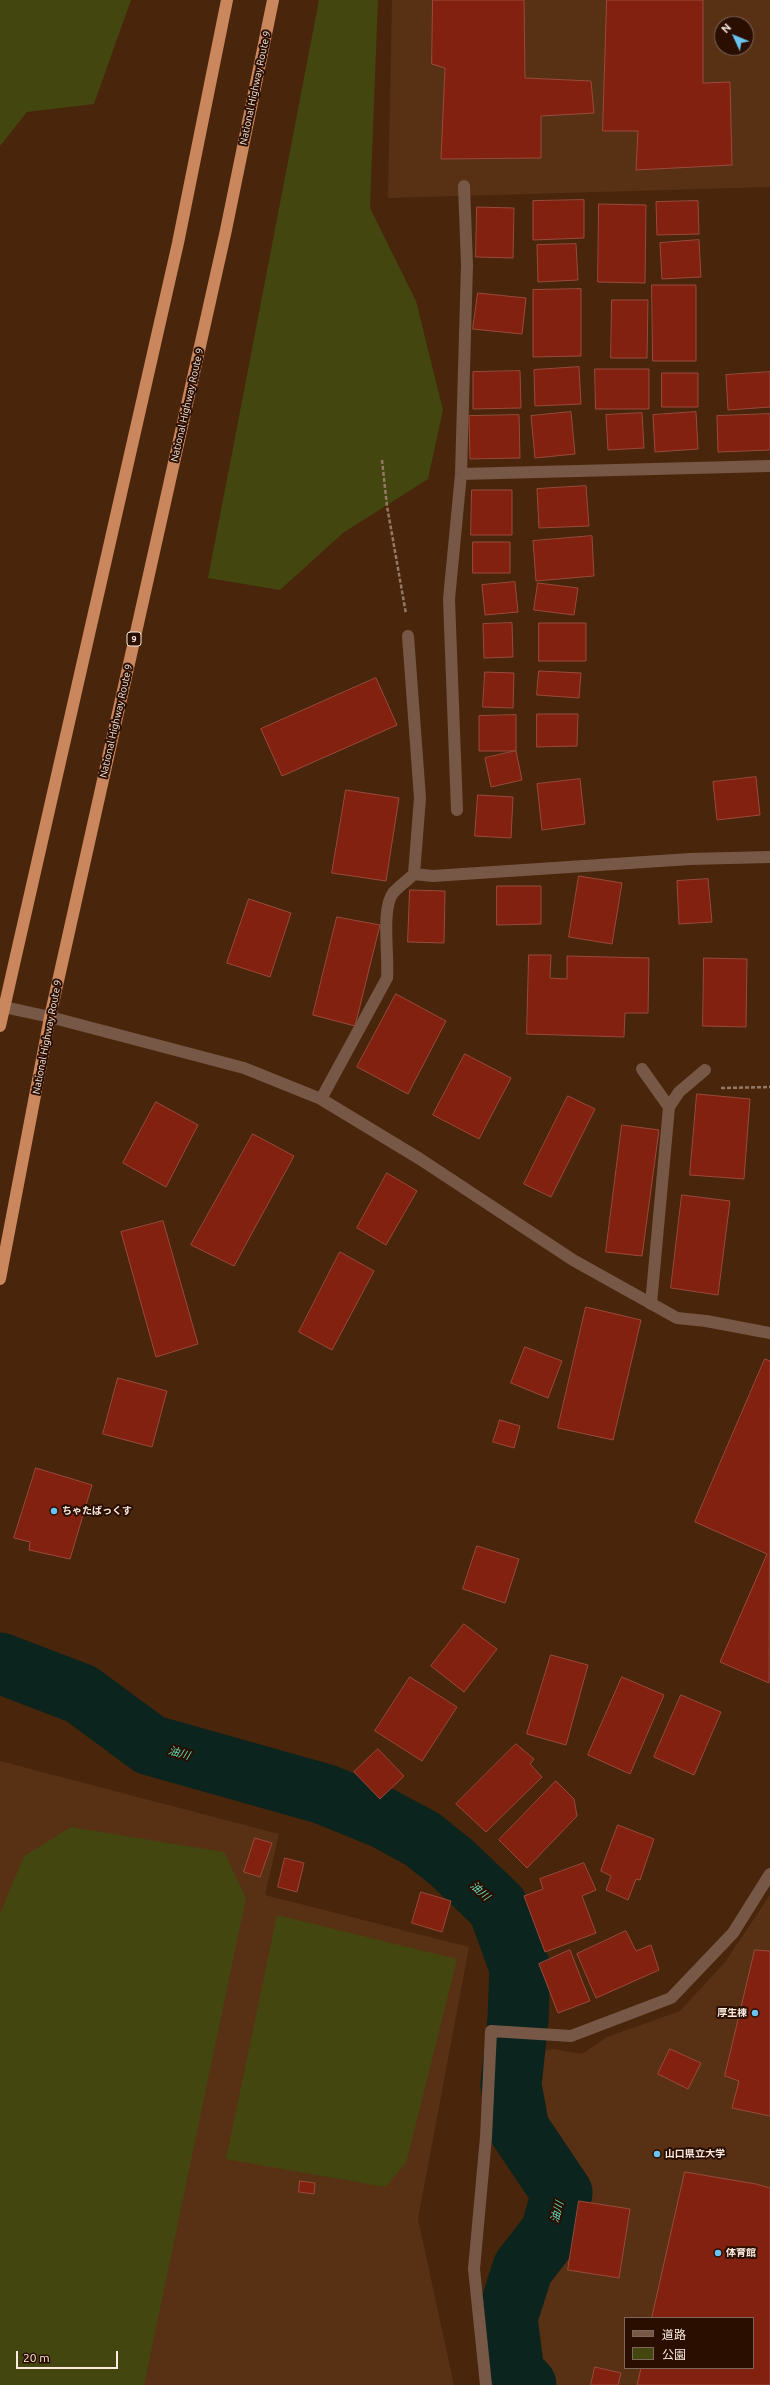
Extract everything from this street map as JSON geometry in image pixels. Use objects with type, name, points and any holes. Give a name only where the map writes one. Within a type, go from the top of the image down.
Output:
[{"type":"highway","points":[[0,1026],[2,1006],[178,243],[227,0]]},
{"type":"highway","name":"National Highway Route 9","points":[[0,1279],[50,1017],[222,245],[273,0]]},
{"type":"street","points":[[457,810],[449,599],[461,474],[467,265],[464,186]]},
{"type":"street","points":[[461,474],[770,466]]},
{"type":"street","points":[[321,1099],[387,978],[388,958],[385,922],[393,894],[414,874],[420,798],[408,636]]},
{"type":"street","points":[[414,874],[433,876],[690,859],[770,857]]},
{"type":"street","points":[[2,1006],[50,1017],[244,1068],[321,1099],[420,1159],[573,1260],[677,1318],[706,1321],[770,1334]]},
{"type":"street","points":[[642,1069],[669,1107]]},
{"type":"street","points":[[651,1304],[669,1107],[679,1092],[705,1070]]},
{"type":"street","points":[[486,2385],[474,2269],[486,2137],[491,2031],[571,2036],[671,1998],[733,1933],[770,1874]]},
{"type":"path","points":[[382,460],[387,506],[405,600],[408,636]]},
{"type":"path","points":[[719,1088],[770,1088]]},
{"type":"shaded area","points":[[392,0],[770,0],[770,187],[388,198]]},
{"type":"shaded area","points":[[0,1761],[279,1834],[265,1895],[469,1947],[418,2219],[454,2385],[0,2385]]},
{"type":"shaded area","name":"山口県立大学","points":[[770,1895],[770,2385],[529,2385],[522,2375],[511,2320],[522,2283],[549,2245],[560,2238],[567,2198],[560,2174],[527,2133],[515,2092],[520,2055],[553,2049],[582,2054],[607,2037],[680,2011],[725,1962]]},
{"type":"green space","points":[[0,0],[131,0],[94,104],[27,112],[0,146]]},
{"type":"green space","points":[[319,0],[378,0],[370,208],[416,301],[443,410],[428,479],[343,533],[280,590],[208,578]]},
{"type":"green space","points":[[71,1827],[224,1852],[246,1898],[144,2385],[0,2385],[0,1914],[24,1856]]},
{"type":"green space","points":[[277,1915],[457,1959],[406,2163],[385,2187],[226,2159]]},
{"type":"building","points":[[433,0],[524,0],[525,78],[591,81],[594,113],[541,116],[541,158],[441,159],[445,68],[432,64]]},
{"type":"building","points":[[607,0],[703,0],[703,83],[730,82],[732,165],[636,170],[638,131],[603,131]]},
{"type":"building","points":[[584,200],[584,238],[533,240],[533,201]]},
{"type":"building","points":[[698,201],[699,234],[657,235],[656,202]]},
{"type":"building","points":[[599,204],[646,205],[645,283],[598,282]]},
{"type":"building","points":[[477,207],[514,208],[513,258],[476,257]]},
{"type":"building","points":[[699,240],[701,277],[662,279],[660,243]]},
{"type":"building","points":[[576,244],[578,280],[538,282],[537,245]]},
{"type":"building","points":[[652,285],[696,285],[696,361],[653,361]]},
{"type":"building","points":[[581,289],[581,356],[533,357],[533,290]]},
{"type":"building","points":[[478,293],[526,298],[522,334],[473,329]]},
{"type":"building","points":[[612,300],[648,300],[647,358],[611,358]]},
{"type":"building","points":[[579,367],[581,404],[535,406],[534,370]]},
{"type":"building","points":[[595,369],[649,369],[649,409],[596,409]]},
{"type":"building","points":[[520,371],[521,408],[473,409],[473,372]]},
{"type":"building","points":[[770,372],[770,407],[728,410],[726,375]]},
{"type":"building","points":[[662,373],[698,373],[698,407],[662,407]]},
{"type":"building","points":[[571,412],[575,454],[535,458],[531,416]]},
{"type":"building","points":[[696,412],[698,449],[655,452],[653,415]]},
{"type":"building","points":[[642,413],[644,448],[608,450],[606,415]]},
{"type":"building","points":[[770,414],[770,450],[718,452],[717,416]]},
{"type":"building","points":[[519,415],[520,458],[470,459],[469,416]]},
{"type":"building","points":[[586,486],[589,526],[539,528],[537,489]]},
{"type":"building","points":[[472,490],[512,490],[512,535],[471,535]]},
{"type":"building","points":[[592,536],[594,576],[536,581],[533,541]]},
{"type":"building","points":[[473,542],[510,542],[510,573],[473,573]]},
{"type":"building","points":[[515,582],[518,612],[485,615],[482,585]]},
{"type":"building","points":[[538,583],[578,588],[574,615],[534,610]]},
{"type":"building","points":[[512,623],[513,657],[484,658],[483,624]]},
{"type":"building","points":[[539,623],[586,623],[586,661],[539,661]]},
{"type":"building","points":[[539,671],[581,673],[579,698],[537,695]]},
{"type":"building","points":[[485,672],[514,673],[513,708],[483,707]]},
{"type":"building","points":[[376,678],[397,725],[282,776],[261,729]]},
{"type":"building","points":[[537,714],[578,714],[577,746],[537,747]]},
{"type":"building","points":[[516,715],[516,751],[479,751],[479,716]]},
{"type":"building","points":[[516,751],[522,780],[491,787],[485,758]]},
{"type":"building","points":[[756,777],[760,815],[717,820],[713,782]]},
{"type":"building","points":[[580,779],[585,824],[542,830],[537,784]]},
{"type":"building","points":[[346,790],[399,798],[386,881],[332,873]]},
{"type":"building","points":[[478,795],[513,797],[511,838],[475,836]]},
{"type":"building","points":[[579,876],[622,883],[612,944],[569,937]]},
{"type":"building","points":[[708,879],[712,922],[679,924],[677,881]]},
{"type":"building","points":[[497,886],[541,886],[541,924],[497,925]]},
{"type":"building","points":[[410,890],[445,891],[444,943],[408,942]]},
{"type":"building","points":[[249,899],[291,913],[270,977],[227,963]]},
{"type":"building","points":[[337,917],[380,925],[355,1026],[313,1015]]},
{"type":"building","points":[[529,955],[551,955],[550,978],[567,979],[567,956],[649,958],[648,1013],[625,1013],[624,1037],[527,1034]]},
{"type":"building","points":[[704,958],[747,959],[746,1027],[703,1026]]},
{"type":"building","points":[[396,994],[446,1021],[408,1094],[357,1067]]},
{"type":"building","points":[[465,1054],[511,1078],[479,1139],[433,1115]]},
{"type":"building","points":[[697,1094],[750,1099],[744,1179],[690,1175]]},
{"type":"building","points":[[568,1096],[595,1109],[551,1197],[524,1184]]},
{"type":"building","points":[[156,1102],[198,1125],[166,1187],[123,1163]]},
{"type":"building","points":[[622,1125],[659,1130],[642,1256],[606,1252]]},
{"type":"building","points":[[253,1134],[294,1156],[234,1266],[191,1245]]},
{"type":"building","points":[[387,1173],[417,1191],[386,1245],[357,1228]]},
{"type":"building","points":[[682,1195],[730,1201],[718,1295],[671,1288]]},
{"type":"building","points":[[163,1221],[198,1344],[156,1357],[121,1232]]},
{"type":"building","points":[[340,1252],[374,1271],[332,1350],[299,1332]]},
{"type":"building","points":[[586,1307],[641,1320],[613,1440],[558,1428]]},
{"type":"building","points":[[525,1347],[562,1361],[548,1398],[511,1383]]},
{"type":"building","points":[[765,1359],[770,1361],[769,1683],[720,1662],[767,1554],[695,1522]]},
{"type":"building","points":[[118,1378],[167,1391],[152,1447],[103,1434]]},
{"type":"building","points":[[500,1420],[520,1426],[514,1448],[493,1442]]},
{"type":"building","name":"ちゃたばっくす","points":[[36,1468],[92,1485],[70,1559],[29,1550],[30,1542],[14,1538]]},
{"type":"building","points":[[477,1546],[519,1559],[505,1603],[463,1589]]},
{"type":"building","points":[[464,1624],[497,1649],[464,1692],[431,1666]]},
{"type":"building","points":[[551,1655],[588,1665],[566,1745],[527,1734]]},
{"type":"building","points":[[410,1677],[457,1707],[422,1761],[375,1731]]},
{"type":"building","points":[[622,1677],[664,1695],[630,1774],[588,1755]]},
{"type":"building","points":[[681,1695],[721,1712],[694,1775],[654,1757]]},
{"type":"building","points":[[516,1744],[534,1759],[530,1764],[542,1777],[486,1832],[456,1804]]},
{"type":"building","points":[[378,1749],[404,1776],[380,1799],[354,1772]]},
{"type":"building","points":[[556,1781],[574,1799],[577,1816],[527,1868],[499,1840]]},
{"type":"building","points":[[618,1825],[654,1839],[640,1880],[636,1879],[628,1900],[606,1890],[611,1876],[601,1871]]},
{"type":"building","points":[[255,1838],[272,1843],[260,1877],[244,1872]]},
{"type":"building","points":[[285,1858],[304,1863],[297,1892],[278,1887]]},
{"type":"building","points":[[584,1863],[596,1890],[582,1896],[596,1933],[545,1952],[524,1896],[543,1889],[540,1879]]},
{"type":"building","points":[[421,1892],[451,1901],[442,1932],[412,1923]]},
{"type":"building","points":[[626,1931],[636,1951],[651,1945],[659,1970],[596,1998],[577,1954]]},
{"type":"building","points":[[570,1950],[590,2001],[558,2013],[539,1964]]},
{"type":"building","name":"厚生棟","points":[[755,1950],[770,1951],[770,2116],[732,2108],[739,2081],[725,2076]]},
{"type":"building","points":[[670,2049],[701,2063],[688,2089],[658,2074]]},
{"type":"building","name":"体育館","points":[[685,2172],[756,2184],[770,2188],[770,2385],[637,2385],[641,2369],[754,2369],[754,2317],[652,2317]]},
{"type":"building","points":[[300,2181],[315,2183],[314,2194],[299,2192]]},
{"type":"building","points":[[579,2201],[630,2209],[619,2278],[568,2270]]},
{"type":"building","points":[[595,2367],[621,2373],[618,2385],[591,2385]]},
{"type":"waterway","name":"油川","points":[[0,1663],[81,1694],[150,1745],[324,1794],[383,1818],[422,1839],[452,1863],[498,1907],[520,1968],[518,2019],[511,2085],[519,2129],[562,2193],[551,2232],[523,2268],[507,2318],[514,2373],[526,2385]]},
{"type":"place","name":"ちゃたばっくす","points":[[54,1511]]},
{"type":"place","name":"厚生棟","points":[[755,2013]]},
{"type":"place","name":"山口県立大学","points":[[657,2154]]},
{"type":"place","name":"体育館","points":[[718,2253]]}]
